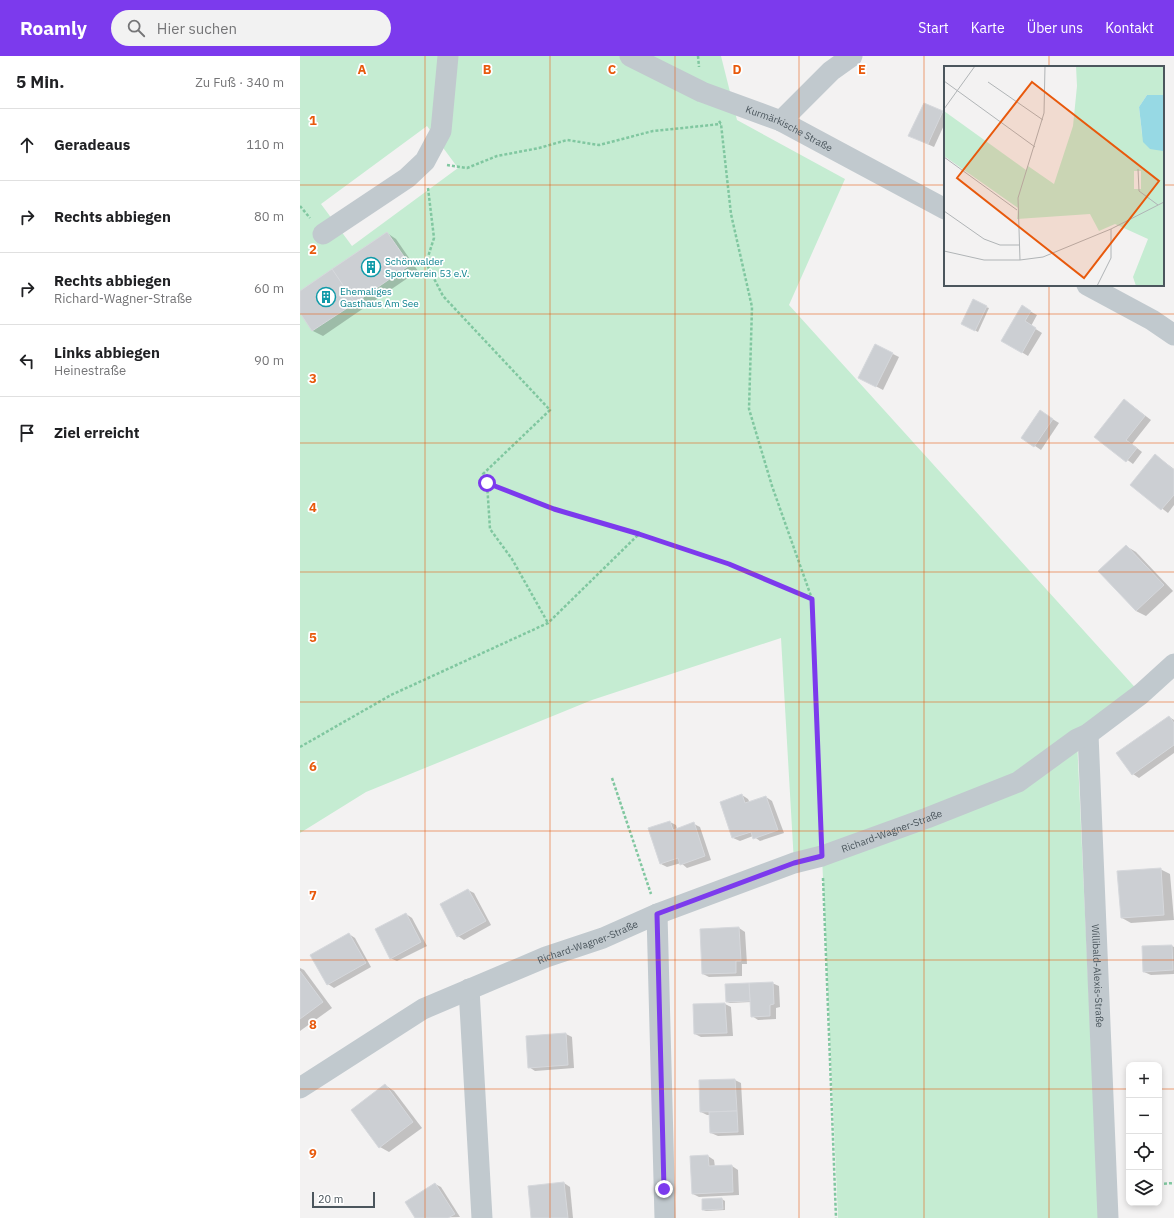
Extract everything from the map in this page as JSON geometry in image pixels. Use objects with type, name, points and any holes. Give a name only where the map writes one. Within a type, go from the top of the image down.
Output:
[{"type":"street","points":[[323,234],[407,178],[425,161],[441,131],[448,56]]},
{"type":"street","name":"Kurmärkische Straße","points":[[630,56],[702,92],[781,120],[944,208]]},
{"type":"street","points":[[781,120],[831,70],[852,56]]},
{"type":"street","points":[[1089,286],[1152,320],[1174,335]]},
{"type":"street","name":"Richard-Wagner-Straße","points":[[300,1088],[423,1009],[469,988],[546,957],[603,938],[657,914],[794,863],[822,856],[927,818],[1018,782],[1077,739],[1088,734],[1141,694],[1174,664]]},
{"type":"street","name":"Willibald-Alexis-Straße","points":[[1088,734],[1108,1218]]},
{"type":"street","points":[[657,914],[665,1218]]},
{"type":"street","points":[[469,988],[482,1218]]},
{"type":"path","points":[[548,623],[512,559],[490,529],[487,483],[484,474],[550,410],[443,296],[426,263],[434,238],[425,161],[467,168],[497,156],[539,148],[567,140],[599,146],[653,131],[721,124],[731,214],[752,307],[749,409],[772,486],[812,599],[836,1218]]},
{"type":"path","points":[[300,206],[304,210],[300,213]]},
{"type":"path","points":[[487,483],[554,509],[639,534],[729,564],[812,599]]},
{"type":"path","points":[[300,747],[391,696],[548,623],[639,534]]},
{"type":"path","points":[[612,778],[657,914]]},
{"type":"path","points":[[1162,1184],[1174,1183]]},
{"type":"green space","points":[[300,56],[721,56],[737,120],[845,179],[789,305],[1141,694],[1077,739],[1099,1218],[838,1218],[822,856],[794,863],[781,638],[592,700],[366,792],[300,833]],"holes":[[[427,126],[458,168],[352,246],[321,204]]]},
{"type":"building","points":[[924,103],[943,111],[928,144],[908,136]]},
{"type":"building","name":"Schönwalder Sportverein 53 e.V.","points":[[387,232],[410,265],[355,303],[332,269]]},
{"type":"building","name":"Ehemaliges Gasthaus Am See","points":[[332,269],[355,303],[312,331],[300,313],[300,291]]},
{"type":"building","points":[[973,299],[987,306],[975,331],[961,324]]},
{"type":"building","points":[[1022,305],[1031,311],[1025,321],[1036,328],[1022,353],[1001,341]]},
{"type":"building","points":[[875,344],[893,353],[876,387],[858,378]]},
{"type":"building","points":[[1124,399],[1145,416],[1126,440],[1137,448],[1126,462],[1094,437]]},
{"type":"building","points":[[1040,410],[1053,419],[1034,447],[1021,438]]},
{"type":"building","points":[[1155,454],[1174,470],[1174,495],[1161,510],[1130,485]]},
{"type":"building","points":[[1126,545],[1164,585],[1136,611],[1098,571]]},
{"type":"building","points":[[1169,716],[1174,723],[1174,745],[1132,775],[1116,753]]},
{"type":"building","points":[[742,794],[745,803],[766,796],[778,830],[753,839],[751,832],[732,838],[720,802]]},
{"type":"building","points":[[670,821],[673,830],[694,822],[705,856],[680,865],[678,858],[660,864],[648,828]]},
{"type":"building","points":[[1161,868],[1164,915],[1121,918],[1117,871]]},
{"type":"building","points":[[468,889],[486,921],[457,937],[440,904]]},
{"type":"building","points":[[406,913],[421,942],[390,959],[375,929]]},
{"type":"building","points":[[739,927],[741,961],[736,961],[736,973],[702,974],[700,929]]},
{"type":"building","points":[[349,933],[366,963],[327,985],[310,955]]},
{"type":"building","points":[[1172,945],[1173,970],[1143,972],[1142,946]]},
{"type":"building","points":[[300,971],[323,1002],[300,1019]]},
{"type":"building","points":[[773,982],[774,1004],[770,1005],[770,1016],[751,1017],[749,983]]},
{"type":"building","points":[[749,983],[750,1001],[726,1002],[725,984]]},
{"type":"building","points":[[725,1003],[727,1033],[694,1034],[693,1004]]},
{"type":"building","points":[[566,1033],[568,1065],[528,1068],[526,1036]]},
{"type":"building","points":[[735,1079],[737,1111],[700,1112],[699,1080]]},
{"type":"building","points":[[385,1084],[413,1122],[379,1148],[351,1110]]},
{"type":"building","points":[[737,1111],[738,1132],[710,1133],[709,1112]]},
{"type":"building","points":[[708,1155],[709,1166],[732,1165],[733,1192],[692,1194],[690,1156]]},
{"type":"building","points":[[564,1182],[568,1218],[531,1218],[528,1186]]},
{"type":"building","points":[[435,1183],[455,1214],[448,1218],[415,1218],[405,1202]]},
{"type":"building","points":[[722,1198],[723,1209],[702,1210],[702,1199]]},
{"type":"place","name":"Schönwalder Sportverein 53 e.V.","points":[[371,267]]},
{"type":"place","name":"Ehemaliges Gasthaus Am See","points":[[326,297]]},
{"type":"route","points":[[487,483],[554,509],[639,534],[729,564],[812,599],[822,856],[794,863],[657,914],[664,1189]]}]
